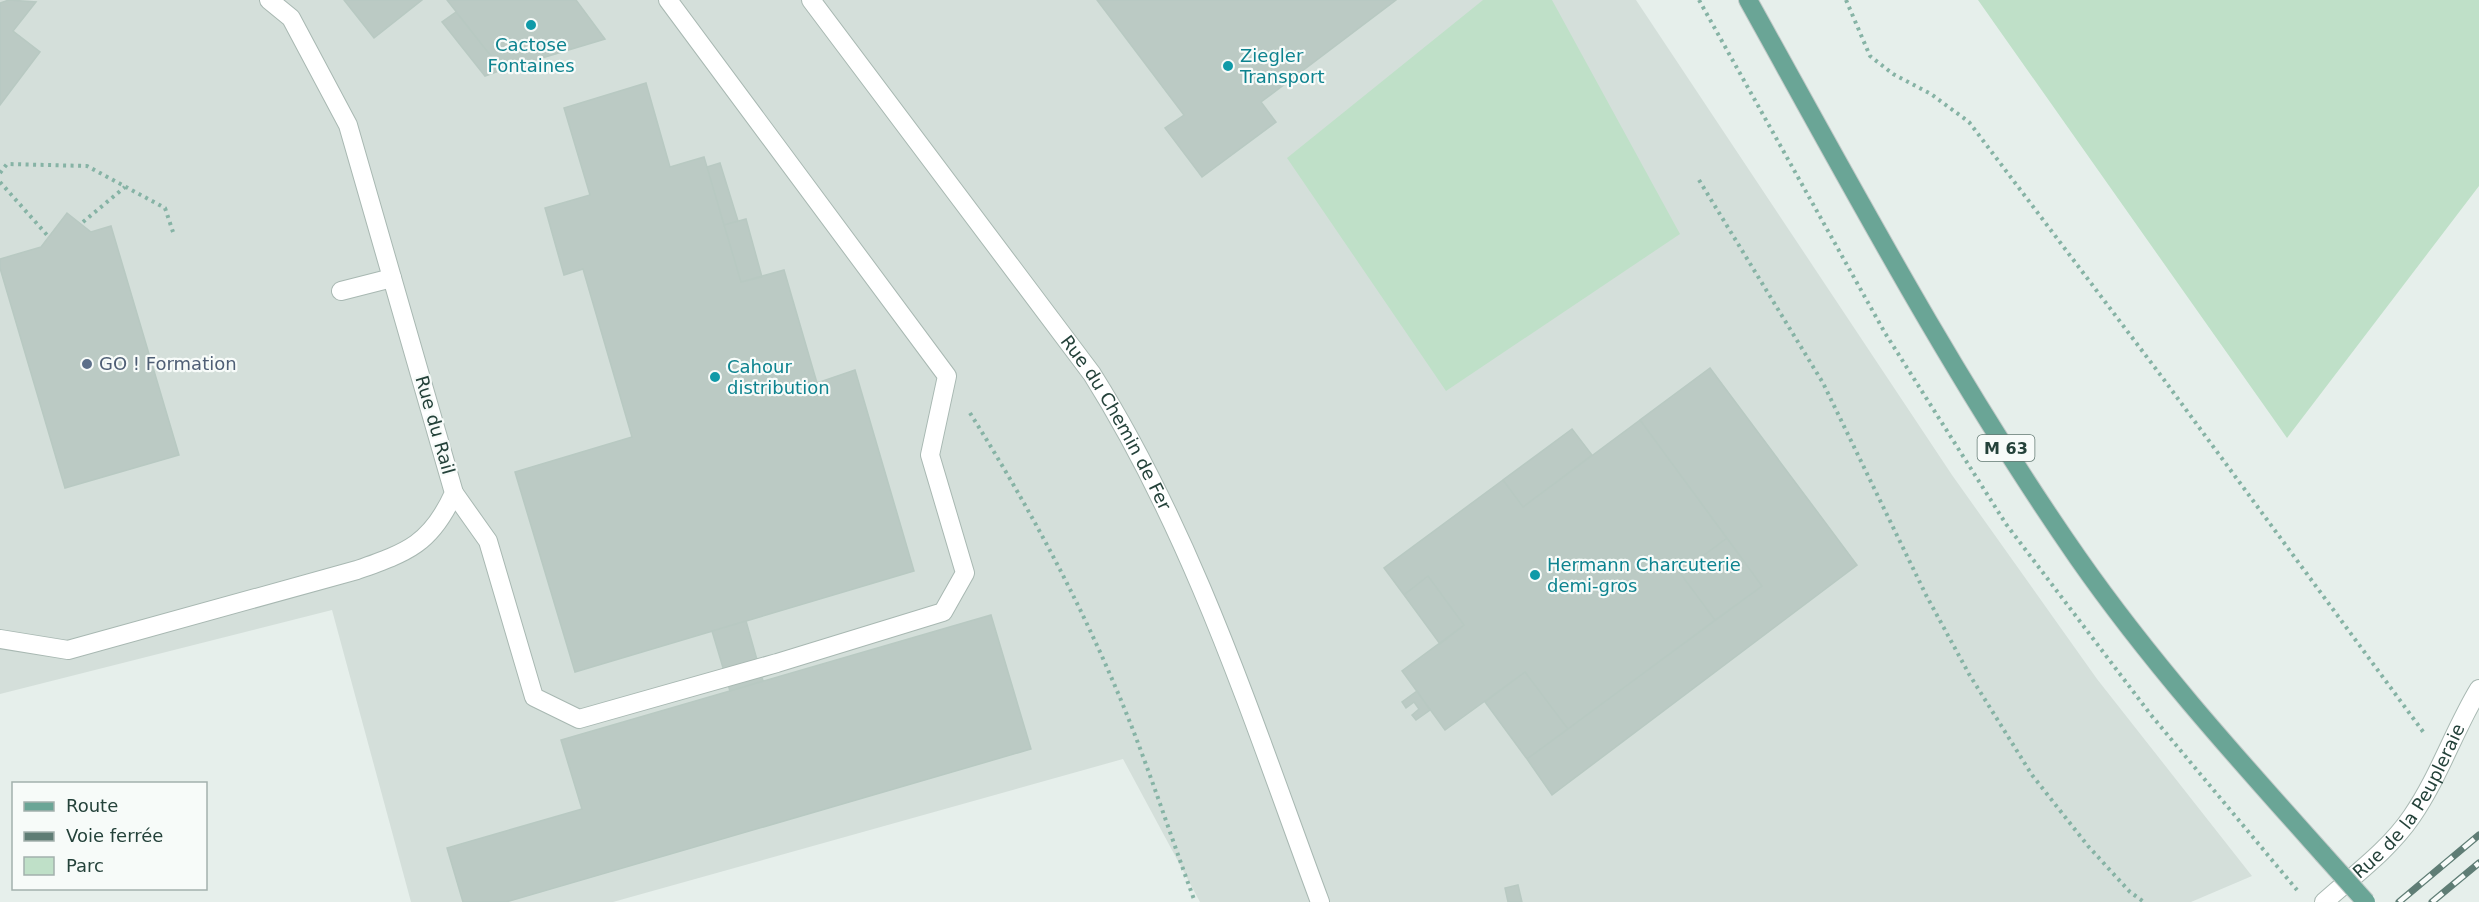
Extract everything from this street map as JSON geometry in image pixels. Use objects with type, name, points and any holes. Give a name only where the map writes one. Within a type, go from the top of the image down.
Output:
[{"type":"main road","name":"M 63","points":[[1748,0],[1879,236],[1982,411],[2079,559],[2146,650],[2216,734],[2366,902]]},
{"type":"street","name":"Rue du Rail","points":[[0,639],[68,650],[357,570],[393,558],[423,540],[443,519],[454,493],[348,125],[291,18],[269,0]]},
{"type":"street","points":[[454,493],[488,541],[534,697],[579,719],[777,663],[943,612],[965,573],[930,454],[947,376],[668,0]]},
{"type":"street","name":"Rue du Chemin de Fer","points":[[811,0],[1092,374],[1125,426],[1155,484],[1201,585],[1244,693],[1320,902]]},
{"type":"street","points":[[341,291],[392,278]]},
{"type":"street","name":"Rue de la Peupleraie","points":[[2324,902],[2395,839],[2414,814],[2479,689]]},
{"type":"path","points":[[1846,0],[1870,56],[1893,74],[1930,94],[1969,122],[2162,377],[2443,758]]},
{"type":"path","points":[[0,173],[8,164],[87,166],[165,208],[172,232]]},
{"type":"path","points":[[1699,180],[1823,383],[1926,595],[1969,674],[2032,775],[2088,846],[2130,892],[2144,902]]},
{"type":"path","points":[[0,182],[47,236]]},
{"type":"path","points":[[84,222],[124,187]]},
{"type":"path","points":[[947,376],[1004,467],[1073,597],[1132,728],[1195,902]]},
{"type":"shaded area","points":[[0,0],[1636,0],[1952,475],[2097,679],[2252,876],[2191,902],[1200,902],[1123,759],[613,902],[411,902],[332,610],[0,694]]},
{"type":"green space","points":[[1483,0],[1552,0],[1680,234],[1446,391],[1287,158]]},
{"type":"green space","points":[[1978,0],[2479,0],[2479,186],[2287,438]]},
{"type":"building","points":[[9,0],[36,2],[13,31],[40,52],[0,105],[0,3]]},
{"type":"building","points":[[344,0],[422,0],[374,38]]},
{"type":"building","name":"Cactose Fontaines","points":[[447,0],[576,0],[605,39],[502,70]]},
{"type":"building","name":"Ziegler Transport","points":[[1097,0],[1396,0],[1261,102],[1276,122],[1202,177],[1165,128],[1184,115]]},
{"type":"building","points":[[456,12],[502,70],[485,76],[442,22]]},
{"type":"building","name":"Cahour distribution","points":[[646,83],[670,167],[704,157],[741,282],[784,270],[817,383],[855,370],[914,571],[575,672],[515,472],[632,437],[583,269],[564,275],[545,208],[590,195],[564,108]]},
{"type":"building","points":[[720,163],[738,221],[724,225],[707,167]]},
{"type":"building","points":[[67,213],[91,232],[111,226],[179,455],[65,488],[0,268],[0,259],[41,247]]},
{"type":"building","points":[[746,219],[762,277],[741,282],[724,225]]},
{"type":"building","points":[[1710,368],[1857,565],[1552,795],[1527,759],[1762,586],[1640,420]]},
{"type":"building","name":"Hermann Charcuterie demi-gros","points":[[1640,420],[1727,538],[1680,573],[1715,620],[1568,729],[1525,672],[1445,730],[1402,671],[1464,625],[1428,576],[1404,595],[1384,568],[1503,480],[1523,507]]},
{"type":"building","points":[[1572,429],[1592,455],[1523,507],[1503,480]]},
{"type":"building","points":[[1727,538],[1762,586],[1715,620],[1680,573]]},
{"type":"building","points":[[1428,576],[1464,625],[1440,644],[1404,595]]},
{"type":"building","points":[[991,615],[1031,749],[506,902],[463,902],[447,848],[582,809],[561,740]]},
{"type":"building","points":[[746,621],[763,681],[730,691],[712,631]]},
{"type":"building","points":[[1525,672],[1568,729],[1527,759],[1485,702]]},
{"type":"building","points":[[1417,691],[1430,710],[1416,720],[1412,715],[1419,709],[1414,702],[1406,708],[1402,702]]},
{"type":"building","points":[[1518,885],[1522,902],[1508,902],[1505,888]]},
{"type":"railway","points":[[2399,902],[2479,835]]},
{"type":"railway","points":[[2432,902],[2479,863]]},
{"type":"place","name":"Cactose Fontaines","points":[[531,25]]},
{"type":"place","name":"Ziegler Transport","points":[[1228,66]]},
{"type":"place","name":"GO ! Formation","points":[[87,364]]},
{"type":"place","name":"Cahour distribution","points":[[715,377]]},
{"type":"place","name":"Hermann Charcuterie demi-gros","points":[[1535,575]]}]
